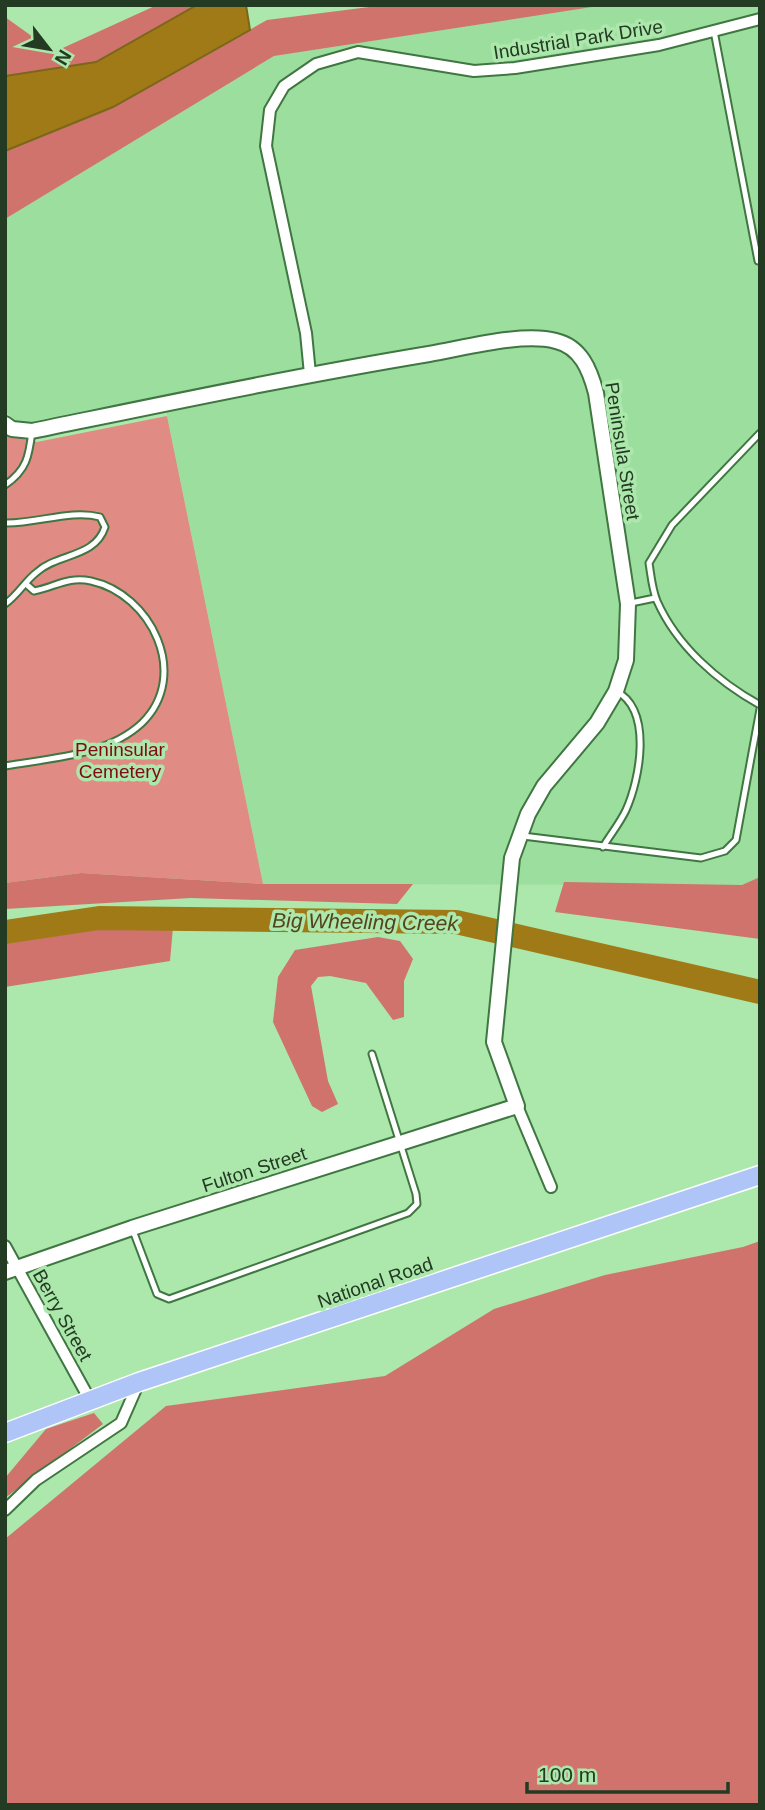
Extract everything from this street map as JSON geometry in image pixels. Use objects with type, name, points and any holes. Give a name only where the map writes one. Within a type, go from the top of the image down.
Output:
[{"type":"main road","name":"National Road","points":[[5,1433],[139,1382],[760,1175]]},
{"type":"street","name":"Industrial Park Drive","points":[[310,373],[306,333],[266,146],[270,110],[284,86],[316,64],[358,52],[474,71],[515,68],[659,46],[760,19]]},
{"type":"street","name":"Peninsula Street","points":[[5,424],[12,429],[32,431],[310,373],[512,341],[554,340],[567,345],[590,370],[596,393],[628,604],[626,660],[616,691],[597,723],[544,786],[512,858],[494,1042],[517,1106]]},
{"type":"street","name":"Fulton Street","points":[[11,1270],[132,1228],[517,1106]]},
{"type":"street","points":[[517,1106],[551,1187]]},
{"type":"street","name":"Berry Street","points":[[5,1247],[11,1270],[90,1399]]},
{"type":"street","points":[[5,1510],[36,1480],[121,1423],[139,1382]]},
{"type":"lane","points":[[714,31],[758,261]]},
{"type":"lane","points":[[5,485],[28,464],[32,431]]},
{"type":"lane","points":[[520,836],[701,858],[725,851],[734,845],[760,707],[715,678],[671,627],[655,598],[649,563],[672,525],[760,433]]},
{"type":"lane","points":[[5,523],[24,524],[87,513],[100,517],[105,527],[102,538],[90,547],[38,570],[5,604]]},
{"type":"lane","points":[[5,766],[94,750],[124,737],[143,722],[157,701],[164,676],[163,654],[155,631],[144,612],[128,597],[110,587],[72,579],[34,592],[26,584]]},
{"type":"lane","points":[[628,604],[655,598]]},
{"type":"lane","points":[[603,848],[625,810],[636,778],[639,753],[633,705],[627,696],[616,691]]},
{"type":"lane","points":[[132,1228],[157,1294],[169,1299],[408,1213],[417,1204],[416,1194],[372,1054]]},
{"type":"shaded area","points":[[157,5],[197,5],[96,62],[5,76],[5,17],[54,52]]},
{"type":"shaded area","points":[[197,5],[246,5],[250,30],[113,107],[5,151],[5,76],[96,62]]},
{"type":"shaded area","points":[[385,5],[605,5],[274,56],[5,219],[5,151],[113,107],[267,20]]},
{"type":"shaded area","points":[[605,5],[760,5],[760,877],[742,885],[263,884],[163,395],[19,424],[5,411],[5,219],[274,56]]},
{"type":"shaded area","points":[[81,873],[263,884],[413,884],[397,904],[191,898],[5,909],[5,883]]},
{"type":"shaded area","points":[[760,877],[760,939],[555,912],[564,882],[742,885]]},
{"type":"shaded area","points":[[173,927],[170,961],[5,987],[5,941],[66,930]]},
{"type":"shaded area","points":[[378,937],[400,941],[413,959],[404,981],[404,1017],[393,1020],[366,983],[330,976],[318,977],[311,986],[328,1081],[338,1104],[322,1112],[312,1106],[273,1022],[278,977],[295,950]]},
{"type":"shaded area","points":[[760,1241],[760,1805],[5,1805],[5,1539],[166,1406],[385,1376],[494,1309],[605,1275],[743,1247]]},
{"type":"shaded area","points":[[94,1413],[103,1424],[5,1498],[5,1478],[46,1429]]},
{"type":"green space","name":"Peninsular Cemetery","points":[[167,416],[263,884],[81,873],[5,883],[5,435],[37,442]]},
{"type":"waterway","name":"Big Wheeling Creek","points":[[5,932],[99,918],[456,922],[760,992]]}]
